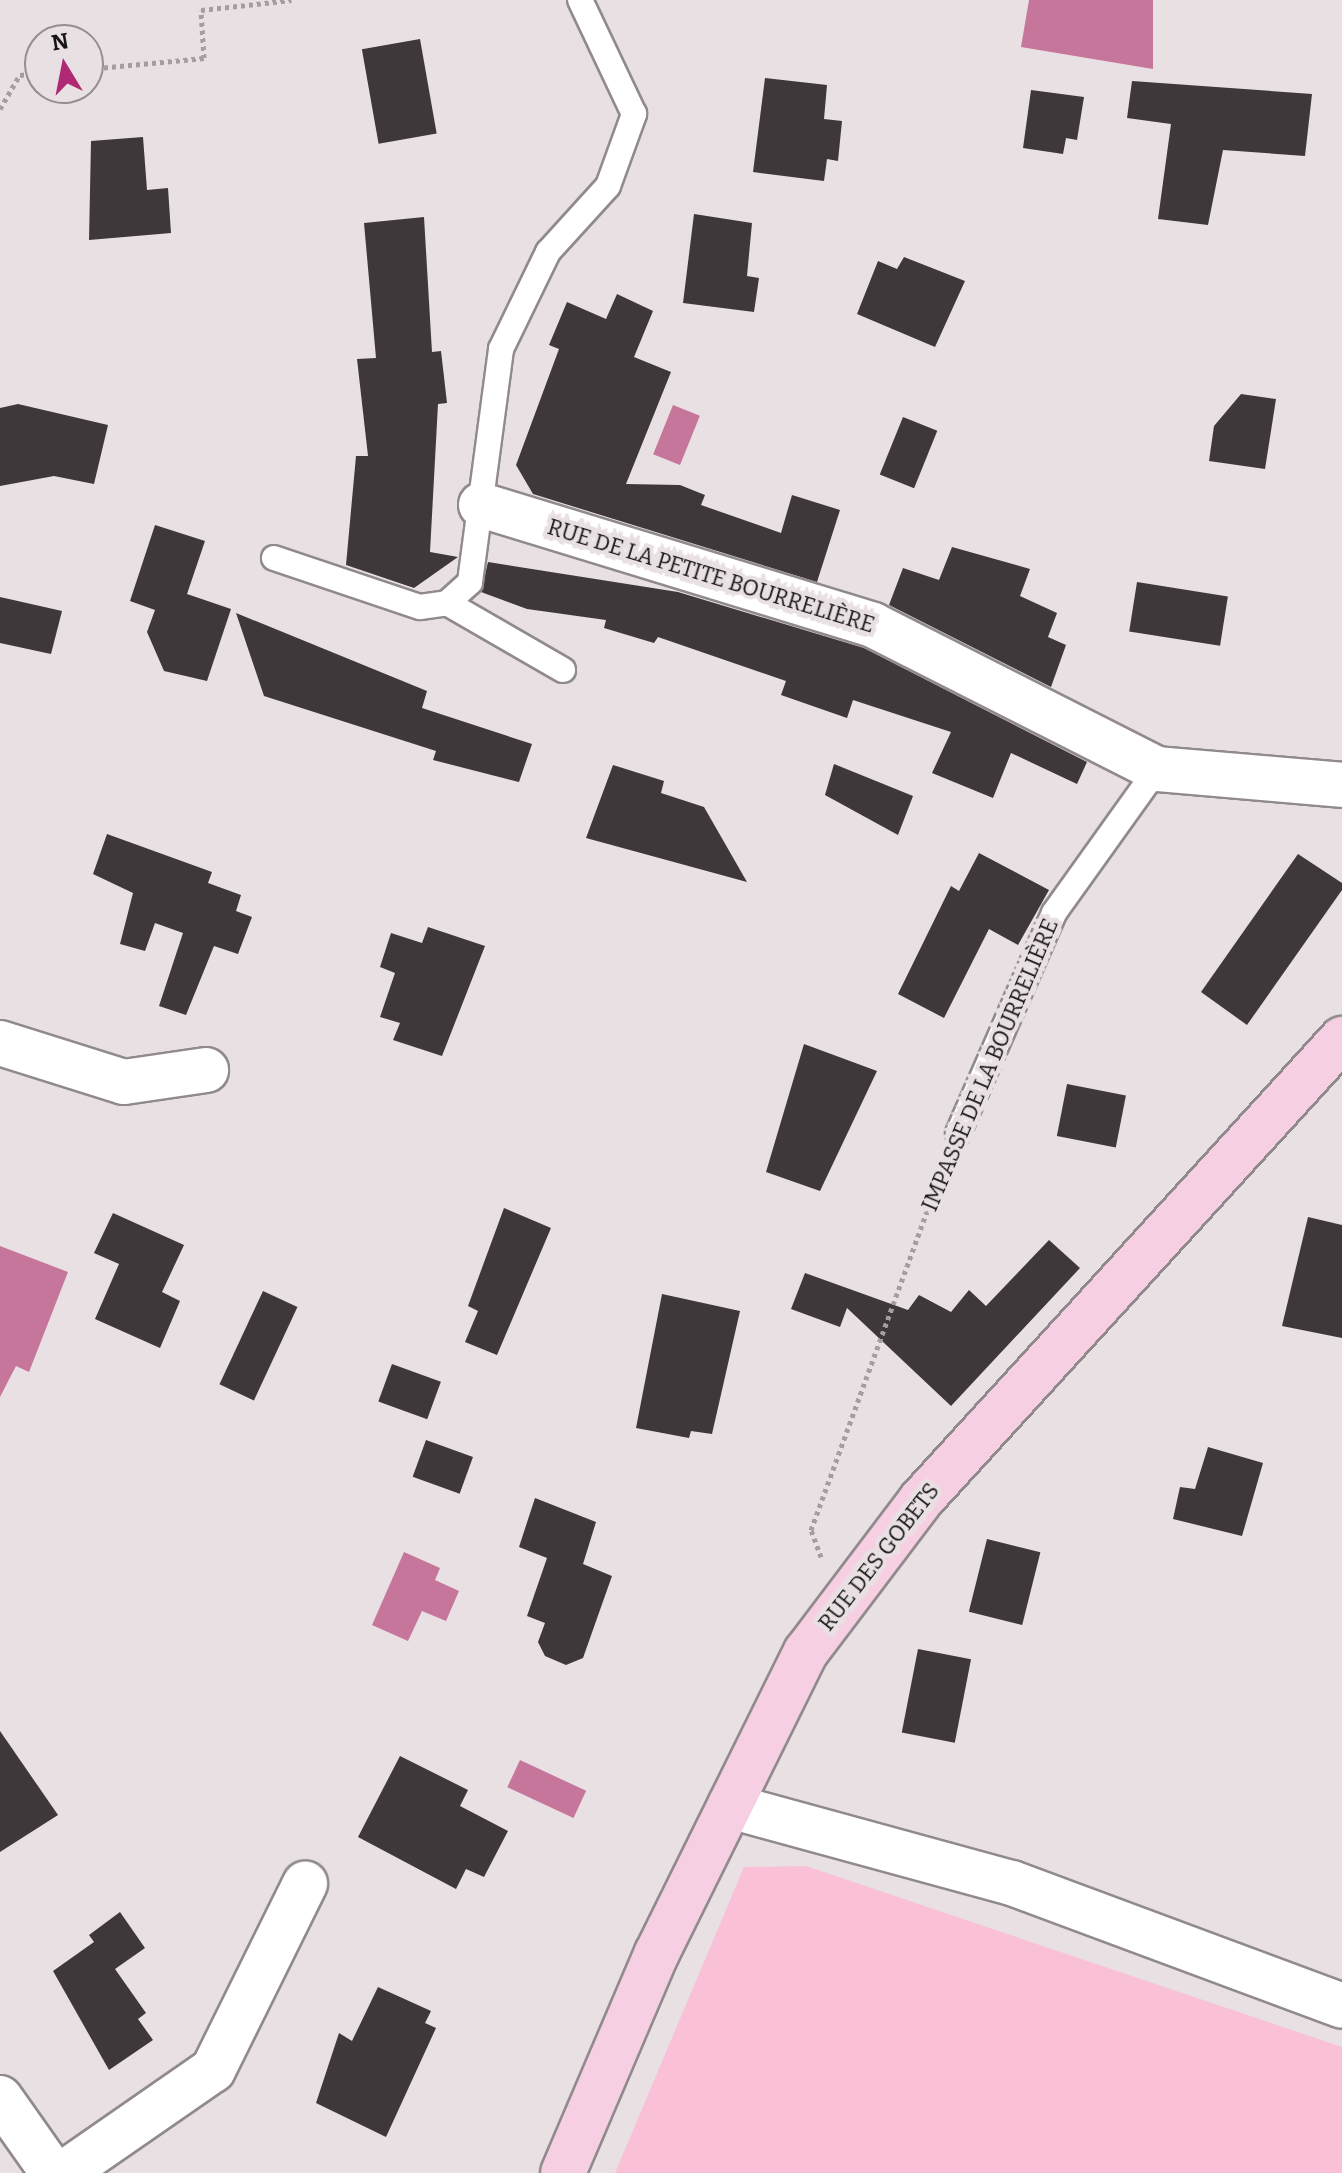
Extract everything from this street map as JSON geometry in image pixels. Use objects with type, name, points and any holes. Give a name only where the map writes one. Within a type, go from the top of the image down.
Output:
[{"type":"main road","name":"RUE DES GOBETS","points":[[563,2173],[730,1806],[806,1652],[920,1501],[1342,1039]]},
{"type":"street","name":"RUE DE LA PETITE BOURRELIÈRE","points":[[481,505],[873,625],[1157,769],[1342,785]]},
{"type":"street","points":[[0,1043],[124,1082],[206,1070]]},
{"type":"street","points":[[730,1806],[1012,1883],[1342,2006]]},
{"type":"street","points":[[64,2173],[213,2070],[305,1884]]},
{"type":"street","points":[[0,2098],[53,2173]]},
{"type":"lane","points":[[274,558],[420,607],[447,603],[470,582],[501,349],[548,252],[608,186],[634,114],[580,0]]},
{"type":"lane","points":[[447,603],[563,670]]},
{"type":"lane","name":"IMPASSE DE LA BOURRELIÈRE","points":[[958,1133],[1054,913],[1157,769]]},
{"type":"path","points":[[104,67],[204,58],[201,10],[291,0]]},
{"type":"path","points":[[0,109],[20,75],[24,75]]},
{"type":"path","name":"IMPASSE DE LA BOURRELIÈRE","points":[[841,1606],[811,1530],[958,1133]]},
{"type":"shaded area","points":[[1029,0],[1153,0],[1153,69],[1021,47]]},
{"type":"shaded area","points":[[673,405],[700,416],[680,465],[653,454]]},
{"type":"shaded area","points":[[0,1246],[68,1272],[29,1372],[16,1366],[0,1397]]},
{"type":"shaded area","points":[[404,1552],[440,1568],[435,1580],[459,1591],[446,1621],[422,1611],[408,1641],[372,1625]]},
{"type":"shaded area","points":[[520,1760],[586,1791],[573,1818],[507,1787]]},
{"type":"shaded area","points":[[806,1866],[1342,2047],[1342,2173],[615,2173],[744,1867]]},
{"type":"building","points":[[420,39],[437,134],[379,144],[362,49]]},
{"type":"building","points":[[765,78],[827,85],[824,119],[842,121],[838,161],[827,159],[824,181],[753,172]]},
{"type":"building","points":[[1132,81],[1312,94],[1305,156],[1223,150],[1208,225],[1158,219],[1171,124],[1127,118]]},
{"type":"building","points":[[1031,90],[1084,97],[1077,140],[1066,138],[1063,154],[1023,148]]},
{"type":"building","points":[[143,137],[147,190],[168,188],[171,233],[89,240],[91,141]]},
{"type":"building","points":[[694,214],[752,223],[747,276],[759,278],[754,312],[683,303]]},
{"type":"building","points":[[424,217],[432,352],[441,351],[447,403],[438,404],[430,552],[458,557],[414,588],[346,565],[356,456],[368,456],[357,359],[376,358],[364,223]]},
{"type":"building","points":[[904,257],[965,281],[935,347],[857,314],[878,261],[897,269]]},
{"type":"building","points":[[617,294],[653,311],[634,357],[671,372],[626,484],[680,485],[705,495],[701,505],[781,533],[792,495],[840,510],[817,582],[533,494],[516,465],[559,349],[549,345],[567,302],[606,319]]},
{"type":"building","points":[[1241,394],[1276,399],[1265,469],[1209,461],[1214,426]]},
{"type":"building","points":[[18,404],[108,425],[94,484],[54,476],[0,486],[0,408]]},
{"type":"building","points":[[903,417],[937,431],[914,488],[880,474]]},
{"type":"building","points":[[155,525],[205,541],[187,594],[231,609],[207,681],[164,671],[147,632],[155,610],[130,601]]},
{"type":"building","points":[[952,547],[1030,569],[1020,596],[1057,613],[1048,637],[1066,645],[1051,687],[889,605],[903,568],[939,580]]},
{"type":"building","points":[[488,562],[678,592],[864,648],[1087,762],[1077,784],[1011,753],[993,798],[932,773],[951,732],[853,700],[847,718],[781,695],[786,681],[658,637],[654,643],[604,628],[606,620],[527,609],[481,592]]},
{"type":"building","points":[[1137,582],[1228,596],[1220,646],[1129,631]]},
{"type":"building","points":[[0,597],[62,611],[51,654],[0,643]]},
{"type":"building","points":[[236,613],[427,691],[422,708],[532,744],[519,782],[433,760],[436,751],[264,696]]},
{"type":"building","points":[[834,764],[913,796],[898,835],[825,795]]},
{"type":"building","points":[[613,765],[664,781],[661,793],[704,807],[747,882],[586,838]]},
{"type":"building","points":[[107,834],[212,872],[208,883],[241,895],[236,911],[252,917],[238,954],[214,946],[186,1015],[159,1006],[183,933],[155,923],[145,951],[120,944],[133,893],[93,874]]},
{"type":"building","points":[[979,853],[1049,890],[1018,945],[989,929],[944,1018],[898,994],[951,886],[959,891]]},
{"type":"building","points":[[1298,854],[1342,883],[1342,890],[1247,1025],[1201,992]]},
{"type":"building","points":[[428,927],[485,946],[442,1056],[393,1040],[400,1023],[380,1017],[395,973],[380,967],[391,933],[422,943]]},
{"type":"building","points":[[804,1044],[877,1071],[820,1191],[766,1172]]},
{"type":"building","points":[[1067,1084],[1126,1095],[1116,1147],[1057,1136]]},
{"type":"building","points":[[504,1208],[551,1228],[497,1355],[465,1342],[478,1311],[468,1306]]},
{"type":"building","points":[[113,1213],[184,1245],[162,1292],[180,1301],[160,1348],[95,1319],[119,1264],[94,1253]]},
{"type":"building","points":[[1308,1217],[1342,1225],[1342,1338],[1282,1326]]},
{"type":"building","points":[[1049,1240],[1080,1268],[951,1406],[847,1308],[840,1327],[791,1309],[805,1273],[908,1310],[919,1295],[951,1312],[969,1290],[986,1306]]},
{"type":"building","points":[[263,1291],[297,1307],[254,1400],[219,1384]]},
{"type":"building","points":[[662,1294],[740,1311],[712,1434],[691,1431],[689,1438],[636,1428]]},
{"type":"building","points":[[392,1364],[441,1382],[427,1419],[378,1402]]},
{"type":"building","points":[[426,1440],[473,1457],[460,1494],[413,1477]]},
{"type":"building","points":[[1208,1447],[1263,1463],[1242,1536],[1173,1519],[1180,1487],[1195,1489]]},
{"type":"building","points":[[535,1498],[596,1522],[583,1564],[612,1576],[583,1658],[566,1665],[545,1656],[538,1642],[545,1623],[527,1616],[547,1558],[519,1547]]},
{"type":"building","points":[[987,1539],[1040,1552],[1022,1625],[969,1612]]},
{"type":"building","points":[[918,1649],[971,1659],[955,1743],[902,1732]]},
{"type":"building","points":[[0,1731],[58,1815],[0,1852]]},
{"type":"building","points":[[400,1756],[468,1790],[460,1806],[508,1831],[484,1877],[466,1869],[456,1889],[358,1837]]},
{"type":"building","points":[[120,1912],[145,1948],[115,1969],[146,2013],[138,2019],[153,2040],[109,2070],[53,1971],[94,1942],[89,1935]]},
{"type":"building","points":[[378,1987],[431,2011],[425,2023],[436,2028],[386,2137],[316,2103],[339,2033],[352,2041]]}]
